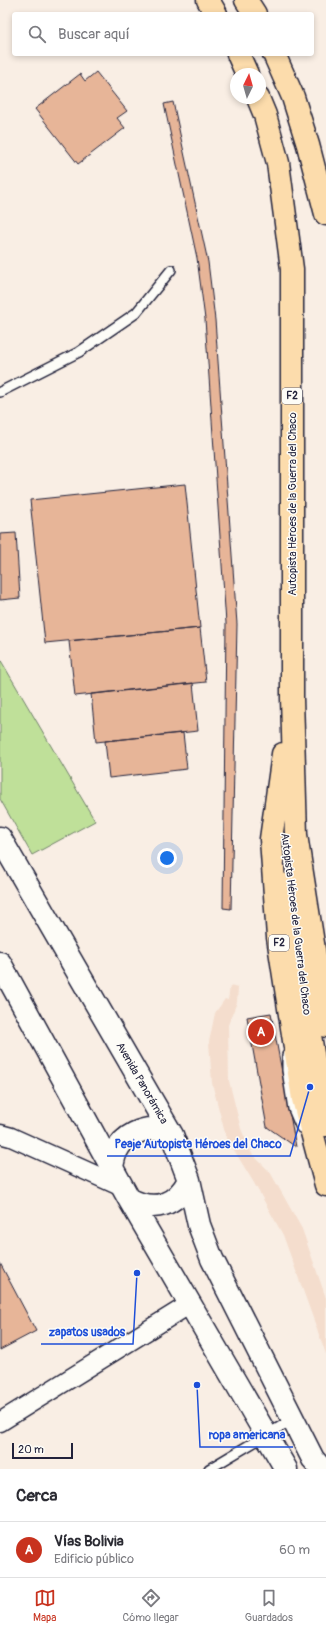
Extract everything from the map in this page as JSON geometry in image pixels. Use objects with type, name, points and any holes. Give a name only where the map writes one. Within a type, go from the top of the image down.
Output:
[{"type":"highway","points":[[208,0],[215,12]]},
{"type":"highway","points":[[246,0],[253,12]]},
{"type":"highway","points":[[239,56],[244,68]]},
{"type":"highway","points":[[275,56],[293,96],[308,145],[326,214]]},
{"type":"highway","name":"Autopista Héroes de la Guerra del Chaco","points":[[260,104],[265,115],[278,163],[292,269],[292,698],[296,835],[326,1026]]},
{"type":"highway","name":"Autopista Héroes de la Guerra del Chaco","points":[[292,698],[307,834],[326,943]]},
{"type":"highway","name":"Autopista Héroes de la Guerra del Chaco","points":[[292,698],[271,839],[278,938],[303,1099],[326,1185]]},
{"type":"highway","name":"Autopista Héroes de la Guerra del Chaco","points":[[292,698],[283,835],[295,932],[326,1125]]},
{"type":"street","name":"Avenida Panorámica","points":[[0,838],[172,1135],[189,1180],[199,1225],[212,1259],[313,1459],[322,1469]]},
{"type":"street","points":[[0,963],[125,1193],[286,1469]]},
{"type":"street","points":[[112,1167],[116,1151],[124,1141],[134,1133],[147,1129],[160,1130],[172,1135]]},
{"type":"street","points":[[0,1134],[11,1137],[125,1193],[138,1204],[150,1207],[162,1205],[174,1200],[183,1191],[189,1180]]},
{"type":"street","points":[[0,1422],[190,1304]]},
{"type":"lane","points":[[0,392],[79,352],[136,313],[171,270]]},
{"type":"lane","points":[[209,1469],[293,1419]]},
{"type":"shaded area","points":[[230,986],[238,988],[237,1002],[228,1025],[229,1081],[241,1129],[252,1154],[270,1172],[302,1229],[326,1298],[326,1354],[283,1235],[226,1137],[212,1083],[209,1042],[215,1013],[225,999],[228,1000]]},
{"type":"green space","points":[[0,659],[95,821],[32,855],[0,799]]},
{"type":"building","points":[[96,72],[127,111],[117,118],[125,128],[78,164],[35,109],[80,74],[85,81]]},
{"type":"building","points":[[173,102],[208,262],[215,320],[237,624],[231,909],[223,908],[226,623],[205,319],[197,258],[164,104]]},
{"type":"building","points":[[185,484],[200,628],[45,643],[30,500]]},
{"type":"building","points":[[16,533],[20,598],[0,600],[0,534]]},
{"type":"building","points":[[200,628],[206,682],[75,696],[69,641]]},
{"type":"building","points":[[193,683],[198,731],[96,742],[91,694]]},
{"type":"building","points":[[183,733],[187,769],[109,778],[105,741]]},
{"type":"building","points":[[271,1013],[296,1147],[267,1127],[247,1017]]},
{"type":"building","points":[[0,1263],[36,1331],[0,1350]]},
{"type":"place","name":"Vías Bolivia","points":[[261,1032]]},
{"type":"place","name":"Peaje Autopista Héroes del Chaco","points":[[310,1087]]},
{"type":"place","name":"zapatos usados","points":[[137,1273]]},
{"type":"place","name":"ropa americana","points":[[197,1385]]}]
